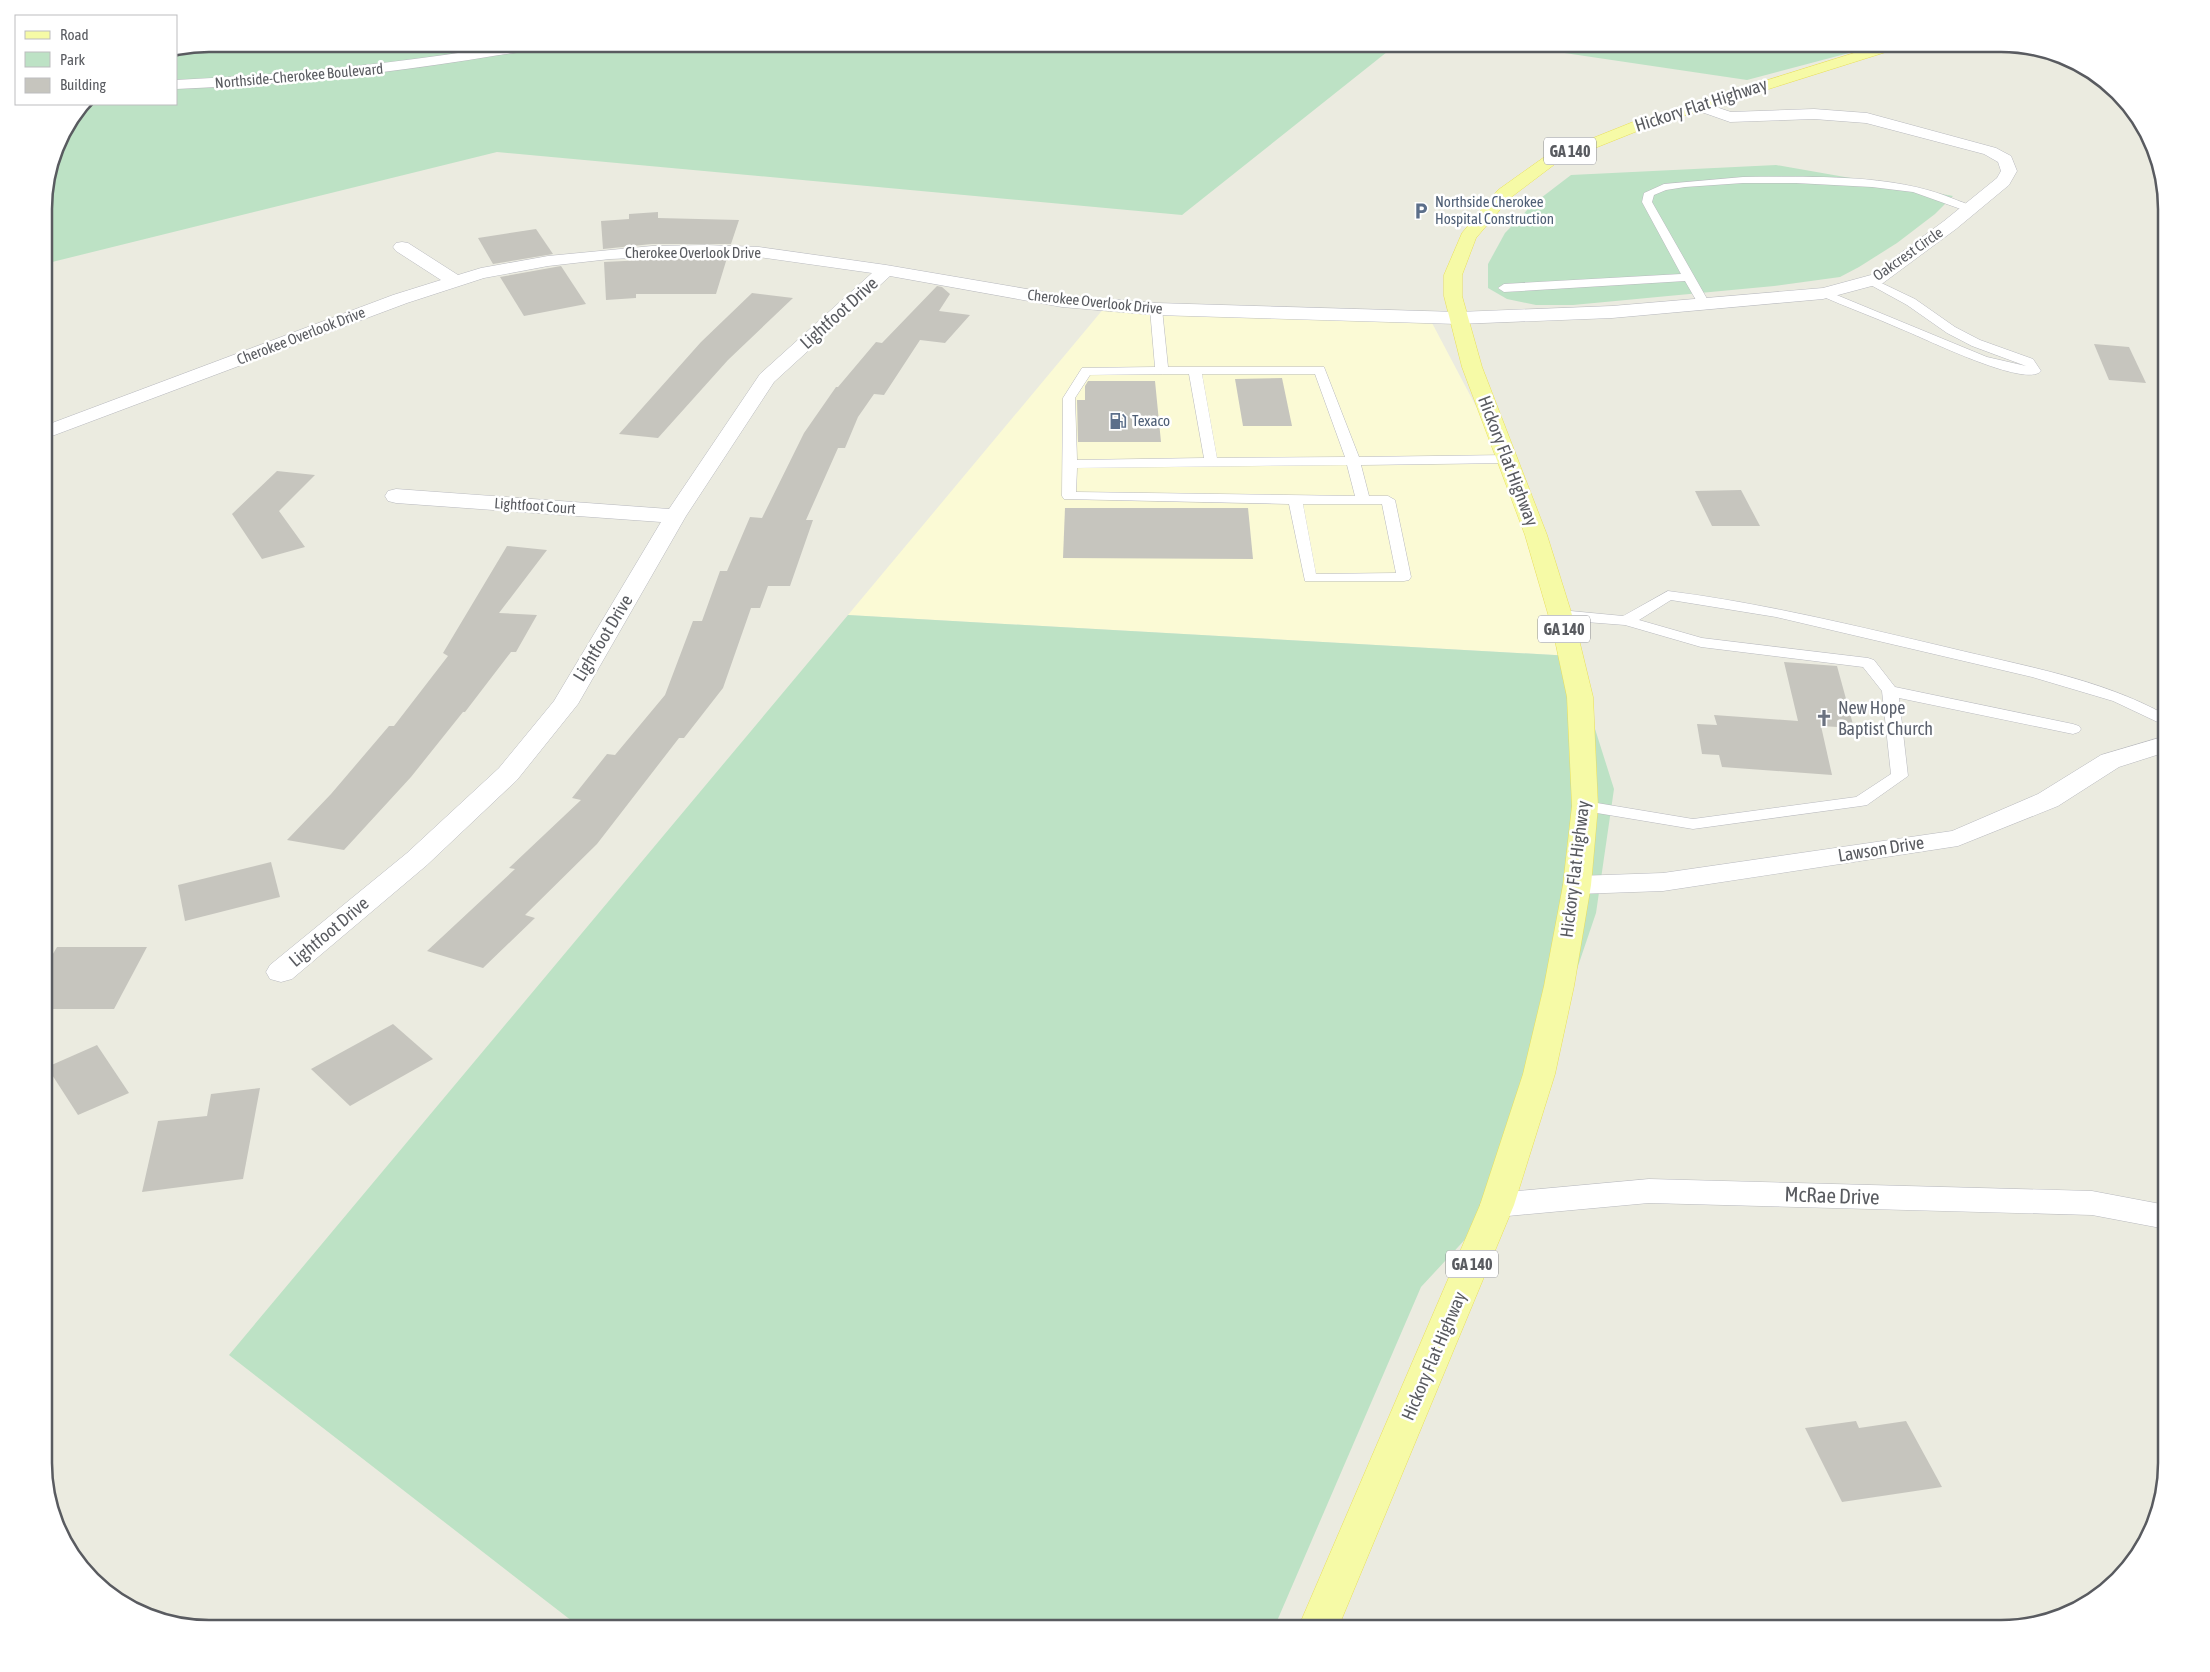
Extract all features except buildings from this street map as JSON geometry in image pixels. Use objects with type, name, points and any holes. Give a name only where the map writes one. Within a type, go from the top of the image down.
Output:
[{"type":"main road","name":"Hickory Flat Highway","points":[[1321,1620],[1497,1205],[1539,1074],[1559,986],[1577,885],[1585,806],[1580,697],[1560,615],[1536,535],[1472,366],[1458,318],[1453,275],[1468,237],[1504,194],[1548,161],[1638,124],[1868,53]]},
{"type":"street","name":"Northside-Cherokee Boulevard","points":[[178,73],[300,65],[395,53]]},
{"type":"street","name":"Northside-Cherokee Boulevard","points":[[178,85],[270,80],[376,69],[481,53]]},
{"type":"street","name":"Oakcrest Circle","points":[[1458,318],[1612,312],[1823,293],[1878,279],[2003,181],[2009,171],[2005,159],[1990,150],[1867,118],[1814,114],[1730,117],[1698,106]]},
{"type":"street","points":[[402,247],[455,281]]},
{"type":"street","name":"Cherokee Overlook Drive","points":[[53,430],[400,299],[455,281],[481,273],[548,261],[610,254],[652,251],[759,252],[886,270],[1062,301],[1156,309],[1458,318]]},
{"type":"street","name":"Lightfoot Drive","points":[[280,972],[417,859],[508,774],[565,704],[675,516],[767,378],[886,270]]},
{"type":"street","name":"Lightfoot Court","points":[[396,496],[675,516]]},
{"type":"street","name":"Lawson Drive","points":[[1577,885],[1664,882],[1958,838],[2048,800],[2110,761],[2158,746]]},
{"type":"street","name":"McRae Drive","points":[[1497,1205],[1649,1191],[2092,1203],[2158,1215]]},
{"type":"lane","points":[[1704,304],[1647,202],[1649,193],[1664,187],[1743,180],[1796,180],[1872,184],[1914,189],[1969,209]]},
{"type":"lane","points":[[1504,288],[1689,277]]},
{"type":"lane","points":[[1823,293],[1933,338],[1972,357],[2009,369],[2035,371],[2029,362],[1976,343],[1951,330],[1911,302],[1872,280]]},
{"type":"lane","points":[[1156,309],[1162,371]]},
{"type":"lane","points":[[1295,500],[1310,578],[1404,576],[1388,500],[1363,500],[1295,500],[1070,496],[1069,398],[1086,371],[1320,370],[1353,460],[1363,500]]},
{"type":"lane","points":[[1195,371],[1211,462]]},
{"type":"lane","points":[[1070,464],[1508,459]]},
{"type":"lane","points":[[1626,622],[1668,595],[1782,614],[2069,683],[2145,707],[2158,716]]},
{"type":"lane","points":[[1560,615],[1626,622],[1701,642],[1868,663],[1890,690],[1900,776],[1861,801],[1693,824],[1585,806]]},
{"type":"lane","points":[[1890,690],[2073,729]]},
{"type":"shaded area","points":[[1110,301],[1431,321],[1538,524],[1572,656],[848,615]]},
{"type":"green space","points":[[199,53],[1386,53],[1182,215],[497,152],[53,262],[53,199],[56,179],[64,149],[79,122],[92,105],[178,105],[179,56]]},
{"type":"green space","points":[[1564,53],[1849,53],[1747,80]]},
{"type":"green space","points":[[1776,165],[1953,196],[1935,214],[1897,243],[1840,277],[1774,286],[1573,305],[1536,305],[1507,299],[1488,288],[1488,264],[1505,233],[1533,204],[1571,175]]},
{"type":"green space","points":[[848,615],[1572,656],[1614,789],[1596,913],[1497,1205],[1421,1287],[1277,1620],[571,1620],[229,1355]]},
{"type":"place","name":"Northside Cherokee Hospital Construction","points":[[1421,211]]},
{"type":"place","name":"Texaco","points":[[1118,421]]},
{"type":"place","name":"New Hope Baptist Church","points":[[1824,718]]}]
